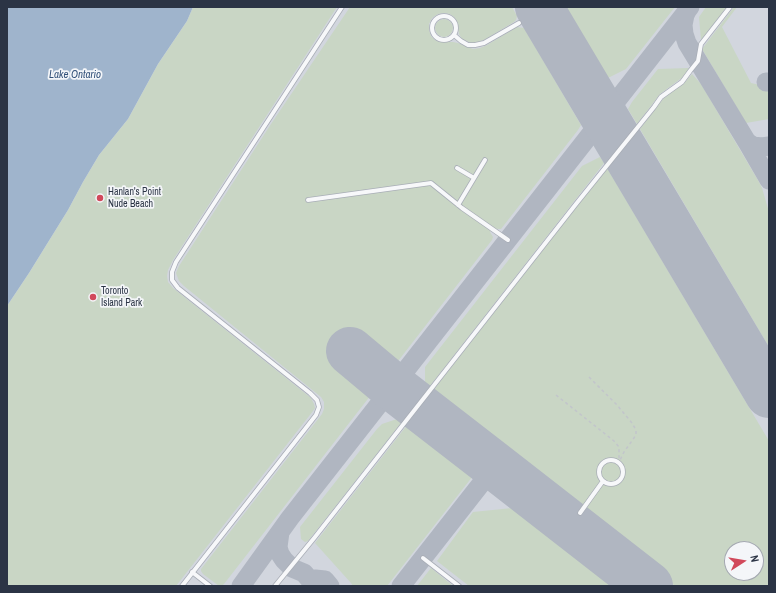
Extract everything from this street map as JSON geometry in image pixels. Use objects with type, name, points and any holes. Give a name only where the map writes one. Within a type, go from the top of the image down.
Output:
[{"type":"lane","points":[[182,586],[316,415],[319,407],[317,400],[310,393],[178,288],[172,280],[172,272],[176,262],[342,7]]},
{"type":"lane","points":[[275,586],[661,97],[682,82],[698,61],[701,44],[730,7]]},
{"type":"lane","points":[[442,16],[453,19],[456,27],[454,35],[451,38],[444,40],[436,37],[432,31],[434,20],[442,16]]},
{"type":"lane","points":[[454,35],[468,45],[475,45],[484,43],[519,23]]},
{"type":"lane","points":[[458,204],[485,160]]},
{"type":"lane","points":[[457,168],[474,178]]},
{"type":"lane","points":[[308,200],[431,183],[508,240]]},
{"type":"lane","points":[[611,459],[619,462],[622,464],[623,468],[623,476],[621,480],[610,484],[600,478],[600,466],[606,460],[611,459]]},
{"type":"lane","points":[[580,513],[603,481]]},
{"type":"lane","points":[[423,558],[459,586]]},
{"type":"lane","points":[[192,572],[210,586]]},
{"type":"path","points":[[589,377],[617,405],[636,430],[636,434],[619,462]]},
{"type":"path","points":[[556,395],[614,441],[620,452],[619,462]]},
{"type":"shaded area","points":[[330,7],[769,7],[769,586],[168,586],[152,280]]},
{"type":"green space","name":"Toronto Island Park","points":[[193,7],[337,7],[173,260],[167,276],[168,282],[173,288],[311,398],[315,408],[176,586],[7,586],[7,306],[68,210],[99,155],[128,119],[158,64],[187,21]]},
{"type":"green space","points":[[350,7],[512,7],[517,16],[514,22],[484,40],[476,43],[471,43],[462,39],[459,34],[457,22],[450,14],[438,14],[432,18],[429,24],[429,30],[431,36],[435,40],[440,42],[458,43],[473,49],[487,45],[517,27],[524,28],[581,125],[501,229],[493,228],[490,232],[493,237],[492,240],[395,365],[393,366],[358,338],[338,364],[374,391],[224,584],[219,586],[203,574],[201,569],[322,414],[324,402],[321,397],[184,286],[179,281],[176,273],[179,266],[271,124]]},
{"type":"green space","points":[[566,7],[675,7],[626,69],[608,78]]},
{"type":"green space","points":[[706,7],[727,7],[701,40],[699,17]]},
{"type":"green space","points":[[734,7],[737,7],[722,27],[751,83],[769,87],[769,119],[746,123],[702,49]]},
{"type":"green space","points":[[444,19],[451,21],[453,28],[451,35],[444,37],[437,35],[435,28],[437,21]]},
{"type":"green space","points":[[658,69],[689,69],[683,77],[660,94],[637,124],[628,109]]},
{"type":"green space","points":[[692,74],[701,84],[759,182],[769,212],[769,347],[640,129],[663,99],[686,81]]},
{"type":"green space","points":[[600,157],[604,163],[425,391],[425,367],[582,166]]},
{"type":"green space","points":[[607,168],[769,441],[769,586],[675,586],[433,398],[431,393]]},
{"type":"green space","points":[[400,418],[405,418],[308,541],[305,542],[301,539],[300,527],[377,429],[382,424]]},
{"type":"green space","points":[[412,422],[476,472],[387,586],[353,586],[315,543],[408,424]]},
{"type":"green space","points":[[522,507],[623,586],[469,586],[437,561],[473,512]]},
{"type":"green space","points":[[431,568],[453,586],[417,586]]},
{"type":"water","name":"Lake Ontario","points":[[7,7],[193,7],[187,21],[158,64],[128,119],[99,155],[68,210],[7,306]]},
{"type":"taxiway","points":[[241,586],[290,518],[690,7]]},
{"type":"taxiway","points":[[687,11],[683,25],[687,43],[747,142],[753,146],[769,146]]},
{"type":"taxiway","points":[[747,142],[769,180]]},
{"type":"taxiway","points":[[746,355],[758,363],[769,366]]},
{"type":"taxiway","points":[[401,586],[495,466]]},
{"type":"taxiway","points":[[280,532],[278,547],[284,560],[292,568],[304,573],[310,580],[325,580],[330,586]]},
{"type":"runway","points":[[539,7],[769,394]]},
{"type":"runway","points":[[350,351],[393,387],[649,586]]},
{"type":"place","name":"Hanlan's Point Nude Beach","points":[[100,198]]},
{"type":"place","name":"Toronto Island Park","points":[[93,297]]}]
